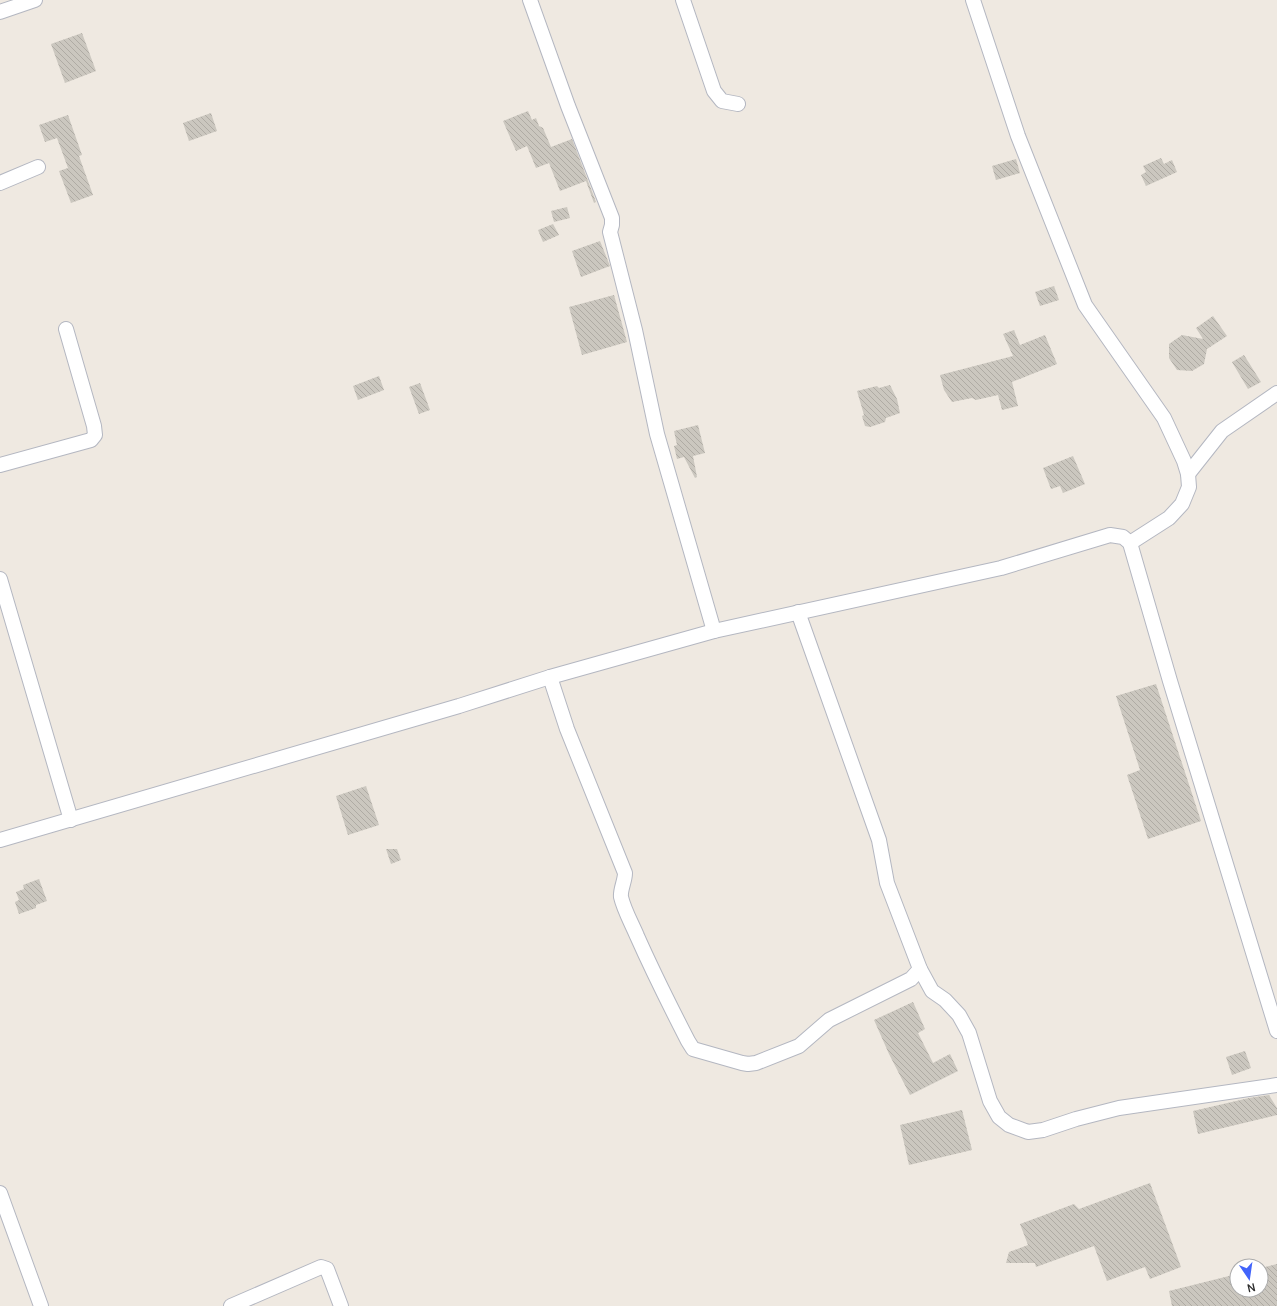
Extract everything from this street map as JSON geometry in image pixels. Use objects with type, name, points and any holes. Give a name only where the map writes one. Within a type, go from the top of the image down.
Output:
[{"type":"street","points":[[0,12],[35,0]]},
{"type":"street","points":[[530,0],[568,106],[612,218],[610,232],[635,330],[657,434],[714,631]]},
{"type":"street","points":[[683,0],[714,91],[722,101],[738,104]]},
{"type":"street","points":[[973,0],[1018,136],[1085,305],[1164,418],[1184,461],[1188,474],[1189,487],[1182,504],[1169,518],[1130,543]]},
{"type":"street","points":[[0,184],[38,166]]},
{"type":"street","points":[[0,465],[91,440],[95,435],[94,426],[66,330]]},
{"type":"street","points":[[1188,474],[1222,431],[1277,393]]},
{"type":"street","points":[[0,840],[459,706],[550,677],[714,631],[1001,568],[1110,535],[1123,537],[1130,543],[1170,681],[1277,1031]]},
{"type":"street","points":[[0,579],[71,820]]},
{"type":"street","points":[[798,612],[879,840],[887,883],[920,969],[932,991],[945,1000],[959,1015],[969,1032],[990,1101],[998,1117],[1008,1125],[1028,1132],[1043,1130],[1076,1119],[1119,1108],[1277,1085]]},
{"type":"street","points":[[550,677],[567,730],[625,873],[625,881],[621,896],[627,912],[656,980],[693,1049],[742,1063],[756,1063],[799,1046],[829,1020],[910,979],[916,975],[920,969]]},
{"type":"street","points":[[0,1193],[41,1306]]},
{"type":"street","points":[[231,1306],[322,1267],[327,1268],[341,1306]]},
{"type":"building","points":[[82,33],[96,71],[65,83],[51,44]]},
{"type":"building","points":[[528,111],[532,120],[536,118],[539,126],[543,128],[551,147],[572,139],[596,202],[594,203],[586,181],[560,191],[549,163],[536,168],[527,146],[516,151],[503,121]]},
{"type":"building","points":[[211,113],[217,131],[189,141],[183,123]]},
{"type":"building","points":[[68,115],[82,155],[79,156],[93,195],[71,203],[59,171],[68,168],[57,138],[45,142],[39,125]]},
{"type":"building","points":[[1161,158],[1164,164],[1172,160],[1177,172],[1146,186],[1141,175],[1146,172],[1143,166]]},
{"type":"building","points":[[1016,159],[1020,173],[996,180],[992,166]]},
{"type":"building","points":[[567,207],[570,218],[554,222],[551,211]]},
{"type":"building","points":[[553,224],[559,235],[543,242],[538,230]]},
{"type":"building","points":[[600,241],[610,266],[581,277],[572,251]]},
{"type":"building","points":[[1054,286],[1059,300],[1040,306],[1035,292]]},
{"type":"building","points":[[614,295],[627,342],[582,355],[569,307]]},
{"type":"building","points":[[1213,316],[1227,336],[1207,349],[1204,364],[1192,371],[1177,370],[1169,358],[1169,344],[1182,335],[1203,339],[1196,328]]},
{"type":"building","points":[[1014,330],[1020,345],[1045,335],[1057,364],[1012,382],[1018,406],[1002,410],[998,395],[976,400],[972,398],[952,402],[944,390],[940,375],[1013,356],[1003,334]]},
{"type":"building","points":[[1244,355],[1261,382],[1248,389],[1232,362]]},
{"type":"building","points":[[379,376],[384,390],[358,400],[353,386]]},
{"type":"building","points":[[420,383],[430,410],[419,414],[409,387]]},
{"type":"building","points":[[890,385],[897,399],[900,413],[886,418],[885,422],[870,427],[865,426],[862,416],[864,415],[857,391],[877,386],[879,388]]},
{"type":"building","points":[[698,425],[705,453],[693,456],[697,477],[695,478],[684,457],[677,459],[674,446],[677,445],[674,431]]},
{"type":"building","points":[[1073,456],[1085,484],[1063,493],[1060,486],[1051,489],[1043,468]]},
{"type":"building","points":[[1156,684],[1201,821],[1148,839],[1127,775],[1140,770],[1116,696]]},
{"type":"building","points":[[366,786],[379,825],[348,835],[336,796]]},
{"type":"building","points":[[386,849],[397,849],[401,860],[391,864]]},
{"type":"building","points":[[39,879],[47,901],[36,905],[36,908],[19,914],[15,902],[19,900],[16,892],[24,889],[23,885]]},
{"type":"building","points":[[913,1002],[925,1029],[918,1033],[933,1063],[950,1054],[958,1071],[910,1095],[874,1020]]},
{"type":"building","points":[[1245,1051],[1251,1068],[1232,1075],[1226,1057]]},
{"type":"building","points":[[1269,1095],[1277,1108],[1277,1115],[1198,1134],[1193,1111]]},
{"type":"building","points":[[962,1110],[972,1150],[909,1165],[900,1125]]},
{"type":"building","points":[[1150,1183],[1181,1267],[1150,1279],[1145,1267],[1107,1281],[1094,1246],[1036,1267],[1035,1263],[1006,1263],[1009,1252],[1028,1245],[1020,1224],[1074,1204],[1079,1209]]},
{"type":"building","points":[[1277,1264],[1277,1306],[1172,1306],[1169,1291],[1229,1276],[1229,1298],[1269,1298],[1269,1266]]}]
